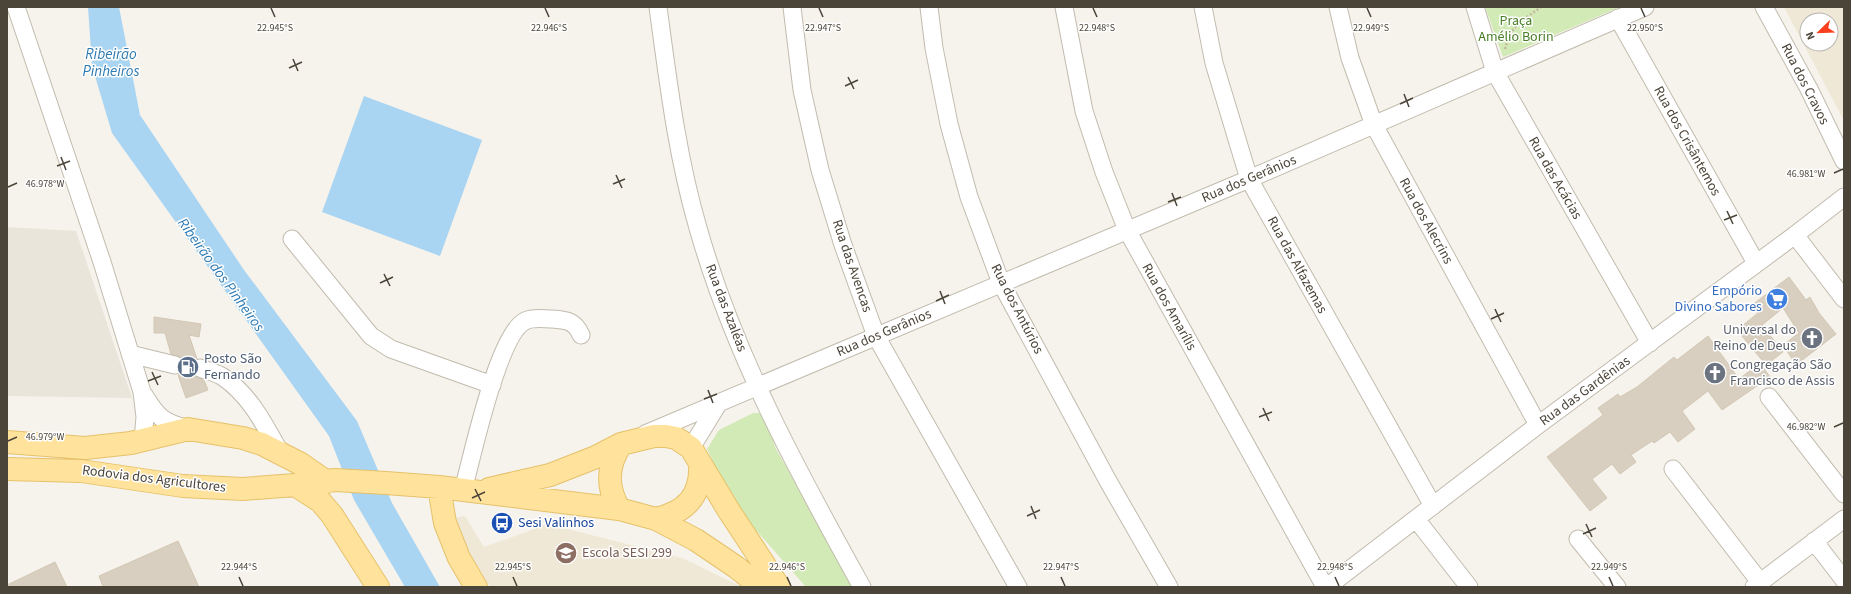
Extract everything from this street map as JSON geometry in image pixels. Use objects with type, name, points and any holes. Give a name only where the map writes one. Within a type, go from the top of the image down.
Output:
[{"type":"main road","name":"Rodovia dos Agricultores","points":[[7,442],[85,448],[143,440],[188,429],[244,438],[262,444],[331,481]]},
{"type":"main road","points":[[469,491],[550,475],[596,457],[621,444],[666,436],[676,438],[695,456],[737,524],[779,587]]},
{"type":"main road","points":[[619,509],[612,497],[609,473],[615,453],[621,444]]},
{"type":"main road","points":[[656,519],[673,515],[683,509],[697,490],[700,480],[695,456]]},
{"type":"main road","name":"Rodovia dos Agricultores","points":[[7,469],[81,470],[183,486],[243,489],[331,481]]},
{"type":"main road","points":[[331,481],[439,487],[619,509],[656,519],[696,540],[736,567],[761,587]]},
{"type":"main road","points":[[295,485],[320,501],[332,515],[378,587]]},
{"type":"main road","points":[[439,487],[446,523],[459,558],[476,587]]},
{"type":"street","points":[[16,7],[102,262],[116,314],[142,392],[145,417],[143,440]]},
{"type":"street","name":"Rua das Azaléas","points":[[658,7],[682,166],[698,228],[717,288],[757,386],[814,501],[862,587]]},
{"type":"street","name":"Rua das Avencas","points":[[792,7],[802,90],[820,170],[843,245],[876,336],[1018,587]]},
{"type":"street","name":"Rua dos Antúrios","points":[[929,7],[934,48],[949,124],[969,197],[1001,283],[1108,481],[1169,587]]},
{"type":"street","name":"Rua dos Amarílis","points":[[1064,7],[1084,111],[1104,172],[1127,230],[1326,587]]},
{"type":"street","name":"Rua das Alfazemas","points":[[1203,7],[1214,63],[1249,179],[1433,506]]},
{"type":"street","name":"Rua dos Alecrins","points":[[1338,7],[1350,58],[1374,125],[1538,424]]},
{"type":"street","name":"Rua das Acácias","points":[[1475,7],[1495,72],[1650,343]]},
{"type":"street","name":"Rua dos Gerânios","points":[[621,444],[1249,179],[1645,7]]},
{"type":"street","name":"Rua dos Cravos","points":[[1764,7],[1810,90],[1844,161]]},
{"type":"street","name":"Rua dos Crisântemos","points":[[1618,18],[1756,263]]},
{"type":"street","name":"Rua das Gardênias","points":[[1326,587],[1538,424],[1650,343],[1844,197]]},
{"type":"street","points":[[1795,235],[1844,299]]},
{"type":"street","points":[[292,239],[371,336],[391,349],[492,385]]},
{"type":"street","points":[[469,491],[492,385],[511,336],[517,327],[525,321],[533,318],[566,320],[572,322],[581,335]]},
{"type":"street","points":[[130,354],[175,365]]},
{"type":"street","points":[[200,368],[222,377],[241,392],[258,413],[280,454]]},
{"type":"street","points":[[142,392],[157,416],[167,424],[188,429]]},
{"type":"street","points":[[1769,397],[1844,494]]},
{"type":"street","points":[[695,456],[718,404]]},
{"type":"street","points":[[1673,469],[1757,584],[1844,519]]},
{"type":"street","points":[[1416,519],[1469,587]]},
{"type":"street","points":[[1578,539],[1617,587]]},
{"type":"street","points":[[1814,541],[1844,580]]},
{"type":"path","points":[[1495,72],[1503,57],[1510,33],[1520,22],[1541,7]]},
{"type":"shaded area","points":[[1784,7],[1844,7],[1844,121],[1808,52],[1839,52],[1839,12],[1799,12],[1799,36]]},
{"type":"shaded area","points":[[7,227],[76,231],[132,398],[7,396]]},
{"type":"shaded area","name":"Escola SESI 299","points":[[465,516],[484,547],[548,524],[682,558],[742,587],[490,587],[456,528],[453,518]]},
{"type":"green space","name":"Praça Amélio Borin","points":[[1485,7],[1620,7],[1503,57]]},
{"type":"green space","points":[[753,413],[763,413],[776,449],[854,587],[806,587],[733,504],[707,449],[719,430]]},
{"type":"water","name":"Ribeirão Pinheiros","points":[[88,7],[119,7],[140,115],[244,270],[357,421],[392,503],[440,587],[405,587],[354,500],[329,436],[112,133],[92,66]]},
{"type":"water","points":[[364,96],[482,140],[440,256],[322,212]]},
{"type":"building","points":[[1789,277],[1806,300],[1810,297],[1819,313],[1836,334],[1796,365],[1783,345],[1799,333],[1783,308],[1762,325],[1783,352],[1766,365],[1737,330],[1758,313],[1752,305]]},
{"type":"building","name":"Posto São Fernando","points":[[154,317],[201,324],[199,337],[189,335],[197,359],[191,364],[190,369],[193,375],[204,380],[208,390],[186,398],[178,375],[185,368],[184,362],[182,358],[171,354],[165,333],[154,333]]},
{"type":"building","points":[[1708,336],[1739,379],[1760,363],[1770,377],[1722,410],[1708,391],[1682,411],[1695,429],[1678,442],[1670,432],[1654,443],[1652,441],[1631,455],[1636,462],[1620,474],[1612,464],[1592,479],[1607,498],[1590,511],[1547,457],[1603,415],[1598,408],[1618,394],[1620,397],[1637,387],[1674,357],[1677,360]]},
{"type":"building","points":[[178,541],[199,587],[103,587],[99,576]]},
{"type":"building","points":[[55,562],[67,587],[7,587],[7,585]]},
{"type":"tunnel","points":[[175,365],[200,368]]},
{"type":"place","name":"Empório Divino Sabores","points":[[1777,299]]},
{"type":"place","name":"Universal do Reino de Deus","points":[[1812,338]]},
{"type":"place","name":"Posto São Fernando","points":[[188,367]]},
{"type":"place","name":"Congregação São Francisco de Assis","points":[[1715,373]]},
{"type":"place","name":"Sesi Valinhos","points":[[502,523]]},
{"type":"place","name":"Escola SESI 299","points":[[566,553]]},
{"type":"water label","name":"Ribeirão dos Pinheiros","points":[[221,275]]}]
